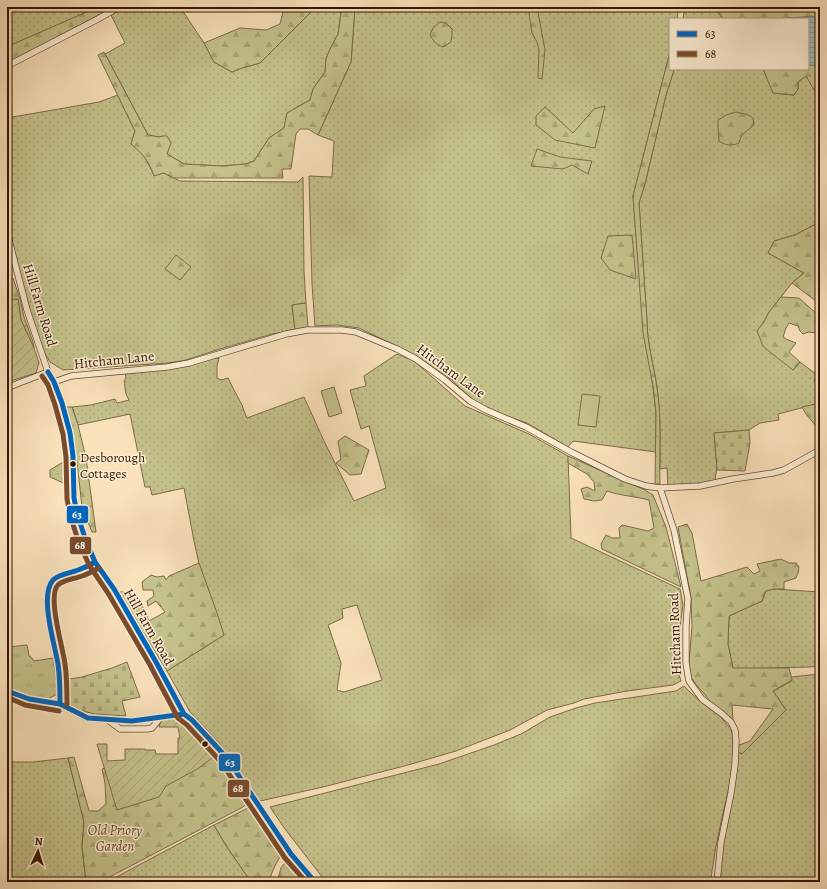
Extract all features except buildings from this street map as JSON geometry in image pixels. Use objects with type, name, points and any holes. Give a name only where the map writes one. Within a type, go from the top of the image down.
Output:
[{"type":"street","points":[[7,66],[119,7]]},
{"type":"street","name":"Hill Farm Road","points":[[7,230],[27,310],[48,372],[54,382],[62,403],[70,433],[73,456],[74,498],[85,538],[95,562],[114,589],[184,714],[192,720],[227,758],[291,854],[314,882]]},
{"type":"street","name":"Hitcham Lane","points":[[54,382],[71,376],[167,367],[188,363],[272,337],[300,331],[331,329],[349,330],[379,341],[416,359],[445,380],[470,402],[526,427],[624,480],[646,486],[660,488],[700,486],[773,473],[784,470],[820,450]]},
{"type":"street","points":[[7,388],[48,372]]},
{"type":"street","name":"Hitcham Road","points":[[660,488],[674,530],[688,599],[686,663],[689,681],[702,699],[721,712],[731,722],[736,741],[735,765],[721,842],[717,882]]},
{"type":"street","points":[[60,704],[58,664],[50,626],[47,599],[48,588],[52,581],[60,576],[80,570],[95,562]]},
{"type":"street","points":[[7,689],[10,692],[29,699],[60,704],[88,718],[132,720],[184,714]]},
{"type":"street","points":[[107,719],[120,730],[152,728],[161,717]]},
{"type":"green space","points":[[7,7],[98,7],[10,46],[7,27]]},
{"type":"green space","points":[[98,7],[114,7],[7,63],[7,27],[11,45]]},
{"type":"green space","points":[[125,7],[180,7],[204,43],[214,62],[232,72],[260,63],[316,7],[342,7],[338,34],[326,59],[325,72],[313,89],[310,100],[287,113],[284,128],[269,138],[254,161],[246,164],[222,166],[184,164],[167,154],[171,142],[163,136],[159,137],[148,135],[105,54],[125,43],[111,15]]},
{"type":"green space","points":[[284,7],[316,7],[260,63],[232,72],[214,62],[204,43],[240,28],[266,30],[280,24]]},
{"type":"green space","points":[[342,7],[355,7],[351,62],[318,135],[308,129],[300,129],[296,134],[291,169],[282,169],[283,178],[173,178],[164,173],[154,176],[145,158],[131,144],[135,131],[98,55],[104,52],[148,135],[159,137],[167,136],[171,143],[167,154],[184,164],[222,166],[246,164],[254,161],[269,138],[284,128],[287,113],[310,100],[313,89],[325,72],[326,59],[338,34]]},
{"type":"green space","points":[[355,7],[679,7],[677,18],[669,18],[669,56],[633,196],[639,273],[656,412],[656,452],[573,441],[568,447],[527,423],[492,411],[467,396],[452,380],[415,355],[359,328],[337,325],[315,326],[312,284],[309,176],[332,177],[334,141],[318,135],[351,62]]},
{"type":"green space","points":[[528,7],[537,7],[545,50],[542,79],[538,78],[539,50],[532,33]]},
{"type":"green space","points":[[685,7],[691,7],[693,10],[704,7],[714,7],[722,18],[683,18]]},
{"type":"green space","points":[[714,7],[820,7],[820,100],[806,76],[798,82],[798,89],[794,95],[773,93],[763,70],[809,70],[809,18],[722,18]]},
{"type":"green space","points":[[440,22],[446,23],[452,29],[451,42],[443,47],[435,42],[430,35],[433,28]]},
{"type":"green space","points":[[669,56],[669,70],[674,70],[666,95],[645,184],[639,203],[647,330],[659,400],[660,484],[655,484],[656,412],[653,386],[643,333],[633,196]]},
{"type":"green space","points":[[674,70],[763,70],[774,93],[794,95],[798,89],[798,82],[806,75],[820,100],[820,222],[795,235],[774,241],[768,253],[804,273],[792,283],[769,312],[757,331],[793,370],[800,362],[817,375],[814,380],[820,384],[820,403],[778,414],[779,420],[760,423],[749,430],[714,433],[717,465],[715,481],[700,485],[668,487],[667,468],[660,469],[659,408],[656,380],[648,338],[639,203],[645,184],[666,95]]},
{"type":"green space","points":[[118,95],[135,131],[131,144],[143,154],[154,175],[164,173],[180,181],[298,182],[303,177],[304,271],[306,303],[292,305],[295,330],[272,334],[186,360],[168,363],[63,370],[50,362],[41,347],[17,268],[7,214],[7,118],[99,102]]},
{"type":"green space","points":[[605,106],[595,148],[555,140],[536,125],[536,116],[545,107],[573,133],[594,109]]},
{"type":"green space","points":[[736,112],[753,118],[754,125],[743,135],[739,143],[727,145],[719,141],[718,120],[726,115]]},
{"type":"green space","points":[[537,149],[560,157],[592,161],[588,174],[572,165],[563,169],[531,166]]},
{"type":"green space","points":[[820,222],[820,304],[792,283],[804,273],[768,253],[774,241],[795,235]]},
{"type":"green space","points":[[632,235],[636,279],[610,270],[601,258],[608,236]]},
{"type":"green space","points":[[176,255],[191,267],[180,280],[165,269]]},
{"type":"green space","points":[[13,278],[34,348],[21,320],[18,299],[7,300],[7,280]]},
{"type":"green space","points":[[781,297],[799,298],[818,315],[815,320],[817,333],[809,332],[803,334],[798,326],[789,323],[786,328],[783,337],[796,343],[789,352],[800,362],[793,370],[763,346],[757,331]]},
{"type":"green space","points":[[18,299],[21,320],[39,363],[36,373],[7,382],[7,300]]},
{"type":"green space","points":[[306,303],[308,327],[295,330],[292,305]]},
{"type":"green space","points":[[397,354],[414,361],[465,406],[529,434],[568,456],[571,538],[680,589],[683,605],[676,666],[681,681],[673,685],[627,691],[584,699],[547,710],[510,730],[456,751],[323,787],[260,801],[231,758],[190,712],[167,671],[224,635],[199,564],[184,488],[152,495],[150,487],[145,487],[130,414],[78,425],[72,407],[91,405],[115,399],[117,403],[129,400],[126,394],[124,381],[126,378],[125,373],[219,358],[217,378],[221,380],[228,378],[247,418],[304,397],[354,501],[386,488],[369,426],[361,429],[350,390],[366,386],[364,376]],"holes":[[[357,605],[382,680],[344,692],[337,690],[341,663],[328,625],[343,618],[342,609]]]},
{"type":"green space","points":[[334,387],[342,413],[329,417],[321,391]]},
{"type":"green space","points":[[582,394],[600,396],[596,427],[578,425]]},
{"type":"green space","points":[[820,403],[820,431],[802,407]]},
{"type":"green space","points":[[65,407],[72,407],[78,425],[86,458],[96,532],[92,532],[82,507],[72,427]]},
{"type":"green space","points":[[749,430],[750,443],[745,471],[717,470],[714,433]]},
{"type":"green space","points":[[345,436],[369,450],[361,474],[350,475],[336,463],[341,459],[338,441]]},
{"type":"green space","points":[[568,456],[645,490],[653,495],[666,527],[681,587],[602,549],[601,544],[606,535],[612,538],[620,538],[619,528],[622,525],[648,531],[654,528],[649,500],[607,491],[602,500],[594,501],[584,499],[581,489],[587,487],[595,491],[594,482],[587,474],[568,463]]},
{"type":"green space","points":[[70,459],[70,484],[68,485],[50,477],[50,470]]},
{"type":"green space","points":[[687,524],[692,533],[701,581],[747,567],[754,574],[760,571],[757,564],[781,559],[789,563],[796,563],[799,567],[796,578],[784,582],[784,589],[766,591],[762,601],[729,616],[728,644],[733,668],[789,668],[792,680],[773,691],[786,710],[742,754],[738,752],[739,745],[750,741],[773,709],[732,705],[733,721],[711,702],[691,677],[689,663],[692,626],[691,598],[678,527]]},
{"type":"green space","points":[[199,563],[224,635],[167,671],[118,592],[125,592],[141,603],[149,621],[165,612],[156,601],[148,606],[147,601],[154,596],[153,590],[143,590],[142,582],[151,575],[157,577],[164,576],[166,580],[169,576]]},
{"type":"green space","points":[[774,589],[820,592],[820,666],[733,669],[728,644],[729,616],[762,601],[766,591]]},
{"type":"green space","points":[[27,645],[29,656],[34,661],[53,658],[58,689],[57,694],[48,699],[18,693],[7,687],[7,648]]},
{"type":"green space","points":[[127,662],[140,697],[122,701],[126,716],[95,714],[67,705],[63,680],[82,677]]},
{"type":"green space","points":[[820,674],[820,882],[719,882],[723,841],[732,798],[738,752],[742,754],[786,710],[773,691],[792,681],[791,677]]},
{"type":"green space","points":[[684,686],[701,702],[721,717],[731,728],[733,740],[733,764],[715,852],[711,882],[326,882],[270,807],[439,764],[521,734],[550,717],[576,708],[595,703],[676,691]]},
{"type":"green space","points":[[168,714],[182,716],[182,722],[191,724],[205,741],[218,753],[199,768],[166,786],[159,797],[117,810],[97,744],[107,744],[107,761],[125,760],[125,749],[155,750],[156,754],[178,754],[178,738],[180,738],[178,727],[159,727],[161,720]]},
{"type":"green space","name":"Old Priory Garden","points":[[189,719],[240,778],[249,800],[243,807],[100,882],[86,882],[82,846],[84,822],[68,758],[74,757],[89,811],[98,811],[106,804],[105,783],[102,769],[111,766],[169,778],[187,729]]},
{"type":"green space","points":[[68,758],[84,822],[82,846],[86,882],[7,882],[7,761],[33,762]]},
{"type":"green space","points":[[252,806],[283,853],[274,867],[269,882],[251,882],[214,825]]},
{"type":"green space","points":[[214,825],[251,882],[107,882]]},
{"type":"green space","points":[[288,859],[307,882],[277,882],[281,868]]},
{"type":"water","points":[[820,16],[820,66],[809,65],[809,18],[785,18]]},
{"type":"transit line","name":"63","points":[[48,372],[54,382],[62,403],[70,433],[73,456],[74,498],[85,538],[95,562],[114,589],[184,714],[192,720],[227,758],[291,854],[315,882]]},
{"type":"transit line","name":"68","points":[[42,376],[48,385],[63,434],[66,457],[67,499],[70,515],[78,540],[89,565],[108,593],[150,665],[178,718],[187,725],[221,762],[285,858],[306,882]]},
{"type":"transit line","name":"63","points":[[60,704],[59,669],[49,621],[47,597],[49,587],[53,580],[58,576],[80,569],[95,562]]},
{"type":"transit line","name":"68","points":[[67,704],[66,669],[55,611],[55,591],[58,585],[63,581],[84,575],[99,568]]},
{"type":"transit line","name":"63","points":[[7,689],[10,692],[29,699],[60,704],[88,718],[132,721],[184,714]]},
{"type":"transit line","name":"68","points":[[7,697],[25,705],[59,711]]},
{"type":"place","name":"Desborough Cottages","points":[[73,464]]}]
